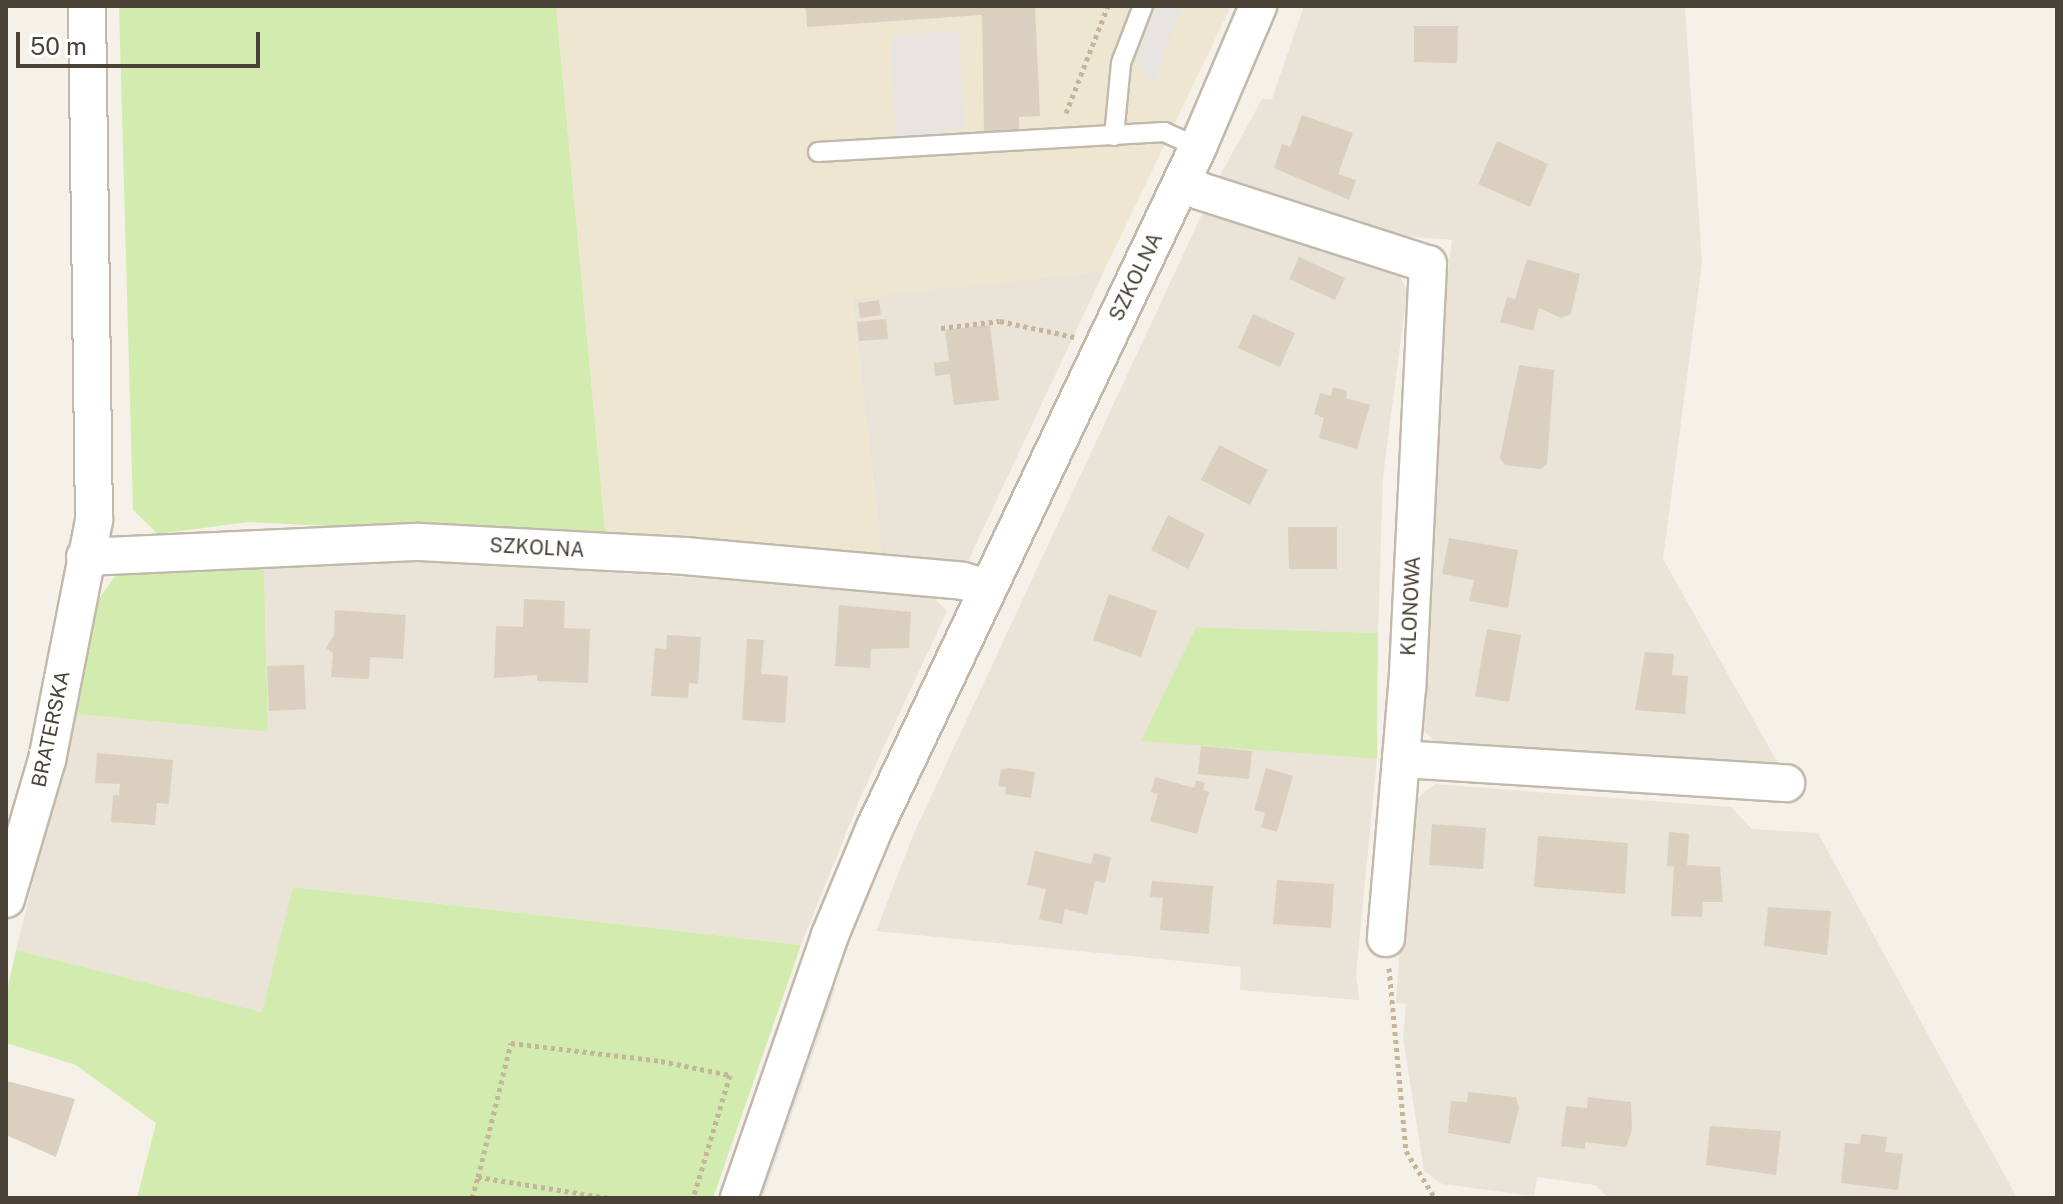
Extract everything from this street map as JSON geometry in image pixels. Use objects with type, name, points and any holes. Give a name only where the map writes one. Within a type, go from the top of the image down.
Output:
[{"type":"street","name":"BRATERSKA","points":[[6,899],[47,760],[94,520],[87,6]]},
{"type":"street","name":"SZKOLNA","points":[[739,1198],[830,935],[987,588],[1183,180],[1258,6]]},
{"type":"street","name":"KLONOWA","points":[[1183,180],[1200,191],[1428,264],[1401,759],[1386,938]]},
{"type":"street","name":"SZKOLNA","points":[[85,557],[420,542],[685,556],[963,581],[987,588]]},
{"type":"street","points":[[1401,759],[1786,783]]},
{"type":"lane","points":[[1114,136],[1121,63],[1143,6]]},
{"type":"lane","points":[[818,152],[1061,141],[1164,132],[1198,147]]},
{"type":"path","points":[[1061,141],[1061,127],[1108,6]]},
{"type":"path","points":[[941,328],[1000,321],[1086,342]]},
{"type":"path","points":[[1386,938],[1406,1151],[1435,1198]]},
{"type":"path","points":[[472,1198],[511,1043],[661,1061],[730,1075],[693,1198]]},
{"type":"path","points":[[478,1177],[608,1198]]},
{"type":"shaded area","points":[[556,6],[1231,6],[1104,271],[852,299],[882,557],[606,540]]},
{"type":"shaded area","points":[[1157,6],[1183,6],[1153,83],[1135,63]]},
{"type":"shaded area","points":[[1304,6],[1685,6],[1702,263],[1663,559],[1783,772],[1438,746],[1413,718],[1420,489],[1452,240],[1404,236],[1217,181],[1262,99],[1272,99]]},
{"type":"shaded area","points":[[958,31],[964,127],[949,129],[942,139],[896,142],[891,36]]},
{"type":"shaded area","points":[[1203,212],[1395,264],[1407,292],[1383,477],[1378,633],[1196,627],[1142,740],[1377,759],[1356,974],[1359,1000],[1240,990],[1241,967],[876,931],[914,833]]},
{"type":"shaded area","points":[[1104,271],[968,561],[882,557],[852,298]]},
{"type":"shaded area","points":[[360,558],[927,591],[947,611],[861,796],[801,945],[294,887],[262,1012],[16,950],[75,714],[268,732],[264,566]]},
{"type":"shaded area","points":[[1435,784],[1731,807],[1752,829],[1818,833],[2017,1198],[1608,1198],[1595,1185],[1537,1177],[1534,1196],[1442,1184],[1424,1171],[1403,1038],[1406,1004],[1396,1003],[1409,806]]},
{"type":"shaded area","points":[[825,984],[836,988],[763,1198],[749,1198]]},
{"type":"green space","points":[[119,6],[556,6],[606,540],[248,522],[158,534],[133,510]]},
{"type":"green space","points":[[264,566],[268,732],[75,714],[94,606],[118,572]]},
{"type":"green space","points":[[1196,627],[1378,633],[1377,759],[1141,741]]},
{"type":"green space","points":[[293,887],[801,945],[713,1198],[137,1198],[156,1123],[76,1065],[6,1043],[6,996],[16,950],[262,1012]]},
{"type":"building","points":[[798,6],[1035,6],[1040,116],[1019,117],[1019,132],[984,133],[982,15],[807,27],[806,9]]},
{"type":"building","points":[[1414,26],[1458,26],[1457,63],[1414,62]]},
{"type":"building","points":[[1302,115],[1353,133],[1338,174],[1356,180],[1349,200],[1274,168],[1282,144],[1290,147]]},
{"type":"building","points":[[1497,141],[1548,164],[1530,207],[1478,184]]},
{"type":"building","points":[[1299,257],[1345,278],[1335,300],[1289,279]]},
{"type":"building","points":[[1527,259],[1580,274],[1571,314],[1561,318],[1539,308],[1533,331],[1500,322],[1507,297],[1515,299]]},
{"type":"building","points":[[879,300],[881,315],[860,318],[858,303]]},
{"type":"building","points":[[1253,314],[1295,333],[1280,367],[1238,348]]},
{"type":"building","points":[[886,319],[888,339],[859,341],[857,322]]},
{"type":"building","points":[[990,325],[999,400],[954,405],[950,374],[935,376],[934,363],[949,361],[945,330]]},
{"type":"building","points":[[1519,365],[1554,370],[1547,464],[1540,469],[1505,465],[1500,458]]},
{"type":"building","points":[[1333,387],[1347,391],[1346,398],[1370,405],[1357,449],[1319,438],[1324,418],[1314,414],[1320,393],[1331,396]]},
{"type":"building","points":[[1219,445],[1268,470],[1250,505],[1201,480]]},
{"type":"building","points":[[1168,515],[1205,534],[1188,569],[1151,550]]},
{"type":"building","points":[[1288,527],[1337,527],[1337,569],[1289,569]]},
{"type":"building","points":[[1449,538],[1518,550],[1508,608],[1469,601],[1474,580],[1442,574]]},
{"type":"building","points":[[1109,594],[1157,611],[1141,657],[1093,640]]},
{"type":"building","points":[[524,599],[565,601],[564,628],[590,629],[588,683],[537,681],[537,675],[494,678],[496,626],[523,627]]},
{"type":"building","points":[[839,605],[911,612],[909,648],[871,649],[870,668],[835,666]]},
{"type":"building","points":[[335,610],[406,615],[403,659],[370,657],[369,679],[331,677],[333,653],[326,648],[334,635]]},
{"type":"building","points":[[1487,629],[1521,635],[1509,702],[1475,696]]},
{"type":"building","points":[[667,635],[701,637],[698,684],[689,683],[688,698],[651,696],[655,648],[666,649]]},
{"type":"building","points":[[747,639],[764,640],[761,674],[788,676],[785,723],[742,720]]},
{"type":"building","points":[[1645,652],[1674,654],[1672,675],[1688,676],[1685,714],[1635,710]]},
{"type":"building","points":[[304,665],[306,709],[269,711],[267,666]]},
{"type":"building","points":[[1201,746],[1252,751],[1249,779],[1198,774]]},
{"type":"building","points":[[97,753],[173,760],[169,804],[157,803],[155,825],[111,822],[113,795],[119,795],[120,784],[95,783]]},
{"type":"building","points":[[1009,768],[1035,772],[1031,798],[1005,794],[1006,787],[998,786],[1001,770]]},
{"type":"building","points":[[1266,768],[1293,776],[1277,832],[1261,827],[1265,813],[1254,810]]},
{"type":"building","points":[[1155,777],[1194,788],[1196,780],[1205,783],[1203,790],[1209,792],[1197,834],[1150,821],[1158,794],[1151,792]]},
{"type":"building","points":[[1432,824],[1486,828],[1483,869],[1429,865]]},
{"type":"building","points":[[1669,832],[1689,834],[1687,865],[1720,867],[1723,902],[1703,902],[1702,917],[1671,916],[1674,867],[1667,866]]},
{"type":"building","points":[[1538,836],[1628,843],[1625,894],[1534,887]]},
{"type":"building","points":[[1035,851],[1091,864],[1094,853],[1111,857],[1105,883],[1095,881],[1087,915],[1065,909],[1062,924],[1039,919],[1046,889],[1027,885]]},
{"type":"building","points":[[1277,880],[1334,884],[1331,928],[1273,924]]},
{"type":"building","points":[[1152,881],[1213,886],[1209,934],[1160,930],[1163,898],[1150,897]]},
{"type":"building","points":[[1768,907],[1831,911],[1827,955],[1764,946]]},
{"type":"building","points":[[7,1081],[75,1099],[56,1157],[6,1135]]},
{"type":"building","points":[[1468,1092],[1516,1097],[1519,1108],[1510,1144],[1448,1133],[1451,1101],[1467,1102]]},
{"type":"building","points":[[1588,1097],[1631,1102],[1632,1130],[1626,1147],[1585,1142],[1585,1149],[1561,1146],[1566,1106],[1587,1108]]},
{"type":"building","points":[[1710,1126],[1781,1131],[1776,1175],[1706,1165]]},
{"type":"building","points":[[1861,1134],[1887,1137],[1885,1152],[1903,1154],[1898,1190],[1841,1183],[1845,1143],[1860,1144]]}]
